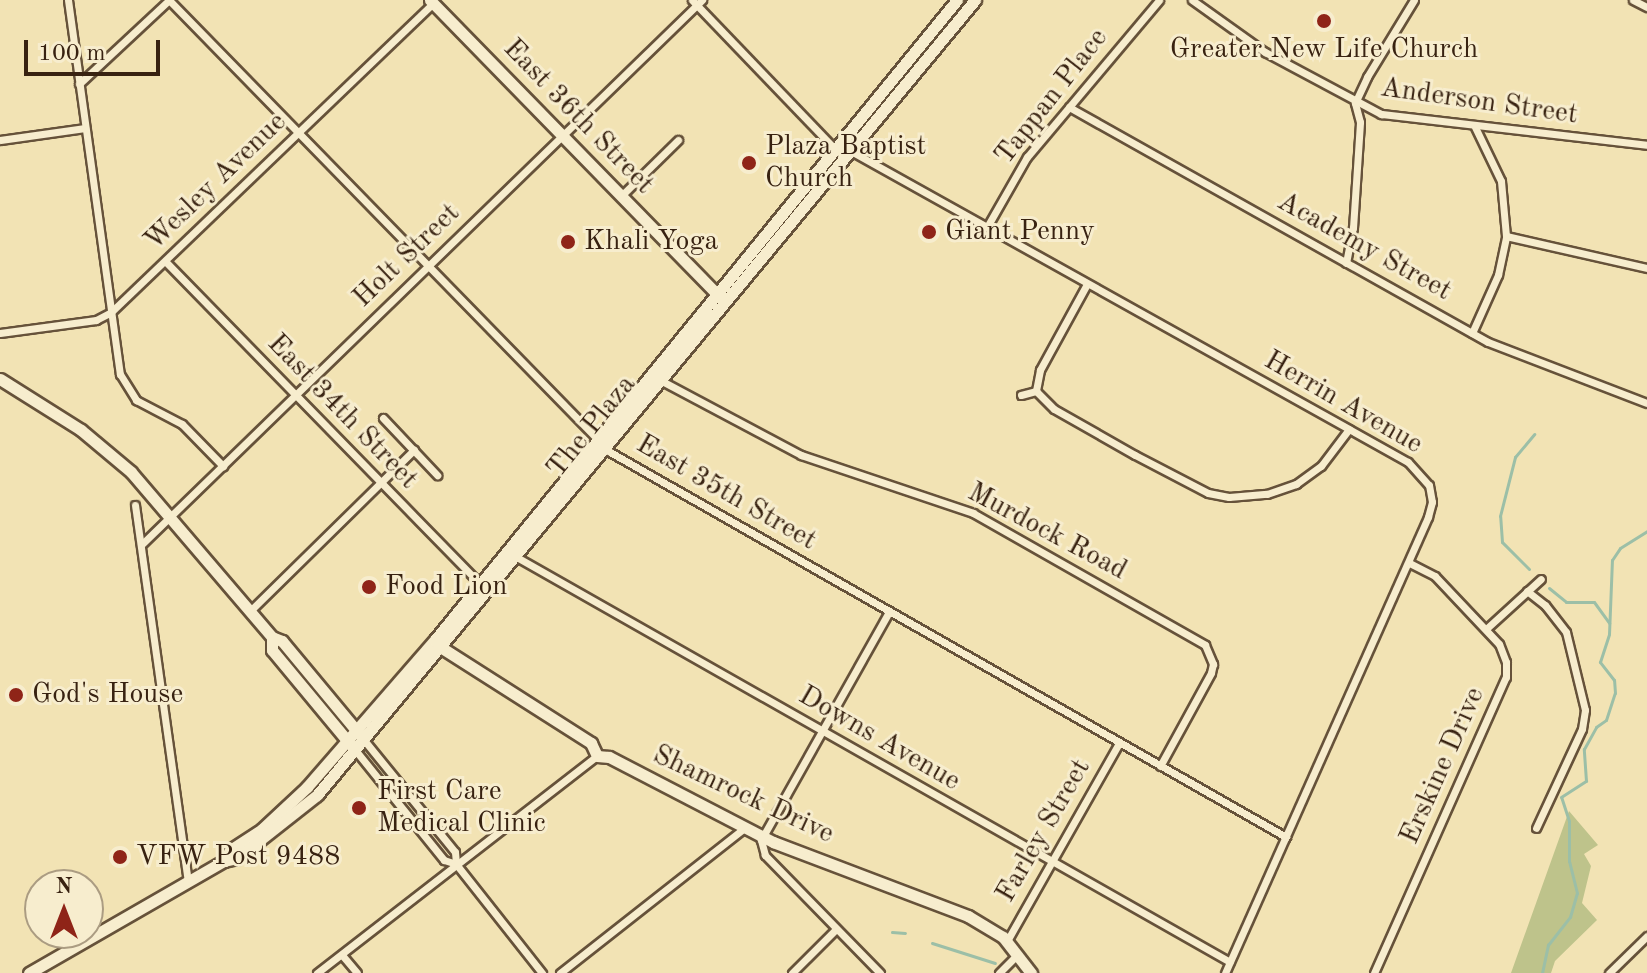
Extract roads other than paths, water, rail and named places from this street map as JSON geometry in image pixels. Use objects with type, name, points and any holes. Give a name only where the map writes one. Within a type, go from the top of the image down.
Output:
[{"type":"main road","name":"The Plaza","points":[[721,298],[975,0]]},
{"type":"main road","name":"The Plaza","points":[[29,973],[224,861],[230,850],[288,807],[352,746],[721,298],[955,1]]},
{"type":"main road","name":"East 36th Street","points":[[431,2],[721,298]]},
{"type":"main road","points":[[0,379],[55,412],[107,450],[171,516],[272,637],[282,641],[360,736]]},
{"type":"main road","name":"The Plaza","points":[[360,736],[442,648],[484,588]]},
{"type":"main road","points":[[272,637],[272,650],[352,746]]},
{"type":"main road","name":"Shamrock Drive","points":[[442,648],[591,743],[597,756],[609,757],[761,837],[945,906],[1007,941],[1031,973]]},
{"type":"street","points":[[68,0],[118,366],[129,393],[182,424],[223,466]]},
{"type":"street","points":[[79,84],[169,0]]},
{"type":"street","name":"East 35th Street","points":[[169,0],[602,444],[889,612],[1286,837]]},
{"type":"street","name":"Tappan Place","points":[[987,227],[1020,168],[1159,0]]},
{"type":"street","name":"Anderson Street","points":[[1192,0],[1245,40],[1355,103],[1391,117],[1647,145]]},
{"type":"street","points":[[1346,263],[1353,228],[1360,122],[1355,103],[1367,77],[1414,0]]},
{"type":"street","points":[[1633,0],[1647,7]]},
{"type":"street","name":"Wesley Avenue","points":[[0,333],[96,320],[110,313],[431,2]]},
{"type":"street","points":[[697,2],[836,150]]},
{"type":"street","name":"Holt Street","points":[[142,544],[697,2]]},
{"type":"street","name":"Academy Street","points":[[1069,107],[1472,333],[1528,359],[1647,403]]},
{"type":"street","points":[[1472,333],[1498,275],[1506,236],[1501,181],[1475,127]]},
{"type":"street","points":[[0,140],[85,128]]},
{"type":"street","points":[[621,196],[678,140]]},
{"type":"street","name":"Herrin Avenue","points":[[849,150],[1412,465],[1429,485],[1431,511],[1225,973]]},
{"type":"street","points":[[1506,236],[1647,268]]},
{"type":"street","name":"East 34th Street","points":[[166,262],[484,588]]},
{"type":"street","points":[[1036,391],[1040,370],[1087,284]]},
{"type":"street","name":"Murdock Road","points":[[656,378],[801,455],[973,513],[1199,640],[1210,653],[1213,668],[1160,766]]},
{"type":"street","points":[[1021,395],[1036,391]]},
{"type":"street","points":[[1036,391],[1054,409],[1143,459],[1199,489],[1229,497],[1267,494],[1298,483],[1327,460],[1349,429]]},
{"type":"street","points":[[383,418],[437,475]]},
{"type":"street","points":[[250,611],[414,450]]},
{"type":"street","points":[[135,505],[188,882]]},
{"type":"street","name":"Downs Avenue","points":[[512,554],[1230,962]]},
{"type":"street","name":"Erskine Drive","points":[[1374,973],[1503,686],[1505,658],[1486,629],[1435,576],[1409,563]]},
{"type":"street","points":[[1486,629],[1541,579]]},
{"type":"street","points":[[1527,591],[1545,605],[1566,632],[1585,710],[1582,729],[1536,828]]},
{"type":"street","points":[[880,973],[765,855],[761,837],[889,612]]},
{"type":"street","points":[[360,736],[455,852],[456,864]]},
{"type":"street","name":"Farley Street","points":[[1007,941],[1119,743]]},
{"type":"street","points":[[352,746],[444,860],[456,864],[542,973]]},
{"type":"street","points":[[317,973],[586,760],[597,756]]},
{"type":"street","points":[[560,973],[743,829]]},
{"type":"street","points":[[792,973],[836,929]]},
{"type":"street","points":[[1609,973],[1647,936]]},
{"type":"street","points":[[342,955],[357,973]]},
{"type":"street","points":[[999,973],[1018,955]]},
{"type":"waterway","points":[[1529,569],[1502,542],[1500,516],[1515,457],[1534,434]]},
{"type":"waterway","points":[[1542,973],[1548,945],[1570,917],[1577,893],[1569,861],[1569,821],[1561,797],[1586,781],[1584,749],[1596,727],[1606,720],[1615,693],[1614,680],[1600,662],[1609,634],[1612,560],[1620,548],[1647,531]]},
{"type":"waterway","points":[[1549,588],[1566,602],[1594,602],[1609,623]]},
{"type":"waterway","points":[[892,932],[905,933]]},
{"type":"waterway","points":[[932,943],[995,963]]},
{"type":"place","name":"Greater New Life Church","points":[[1324,21]]},
{"type":"place","name":"Plaza Baptist Church","points":[[749,163]]},
{"type":"place","name":"Giant Penny","points":[[929,232]]},
{"type":"place","name":"Khali Yoga","points":[[568,242]]},
{"type":"place","name":"Food Lion","points":[[369,587]]},
{"type":"place","name":"God's House","points":[[16,695]]},
{"type":"place","name":"First Care Medical Clinic","points":[[359,808]]},
{"type":"place","name":"VFW Post 9488","points":[[120,857]]}]
